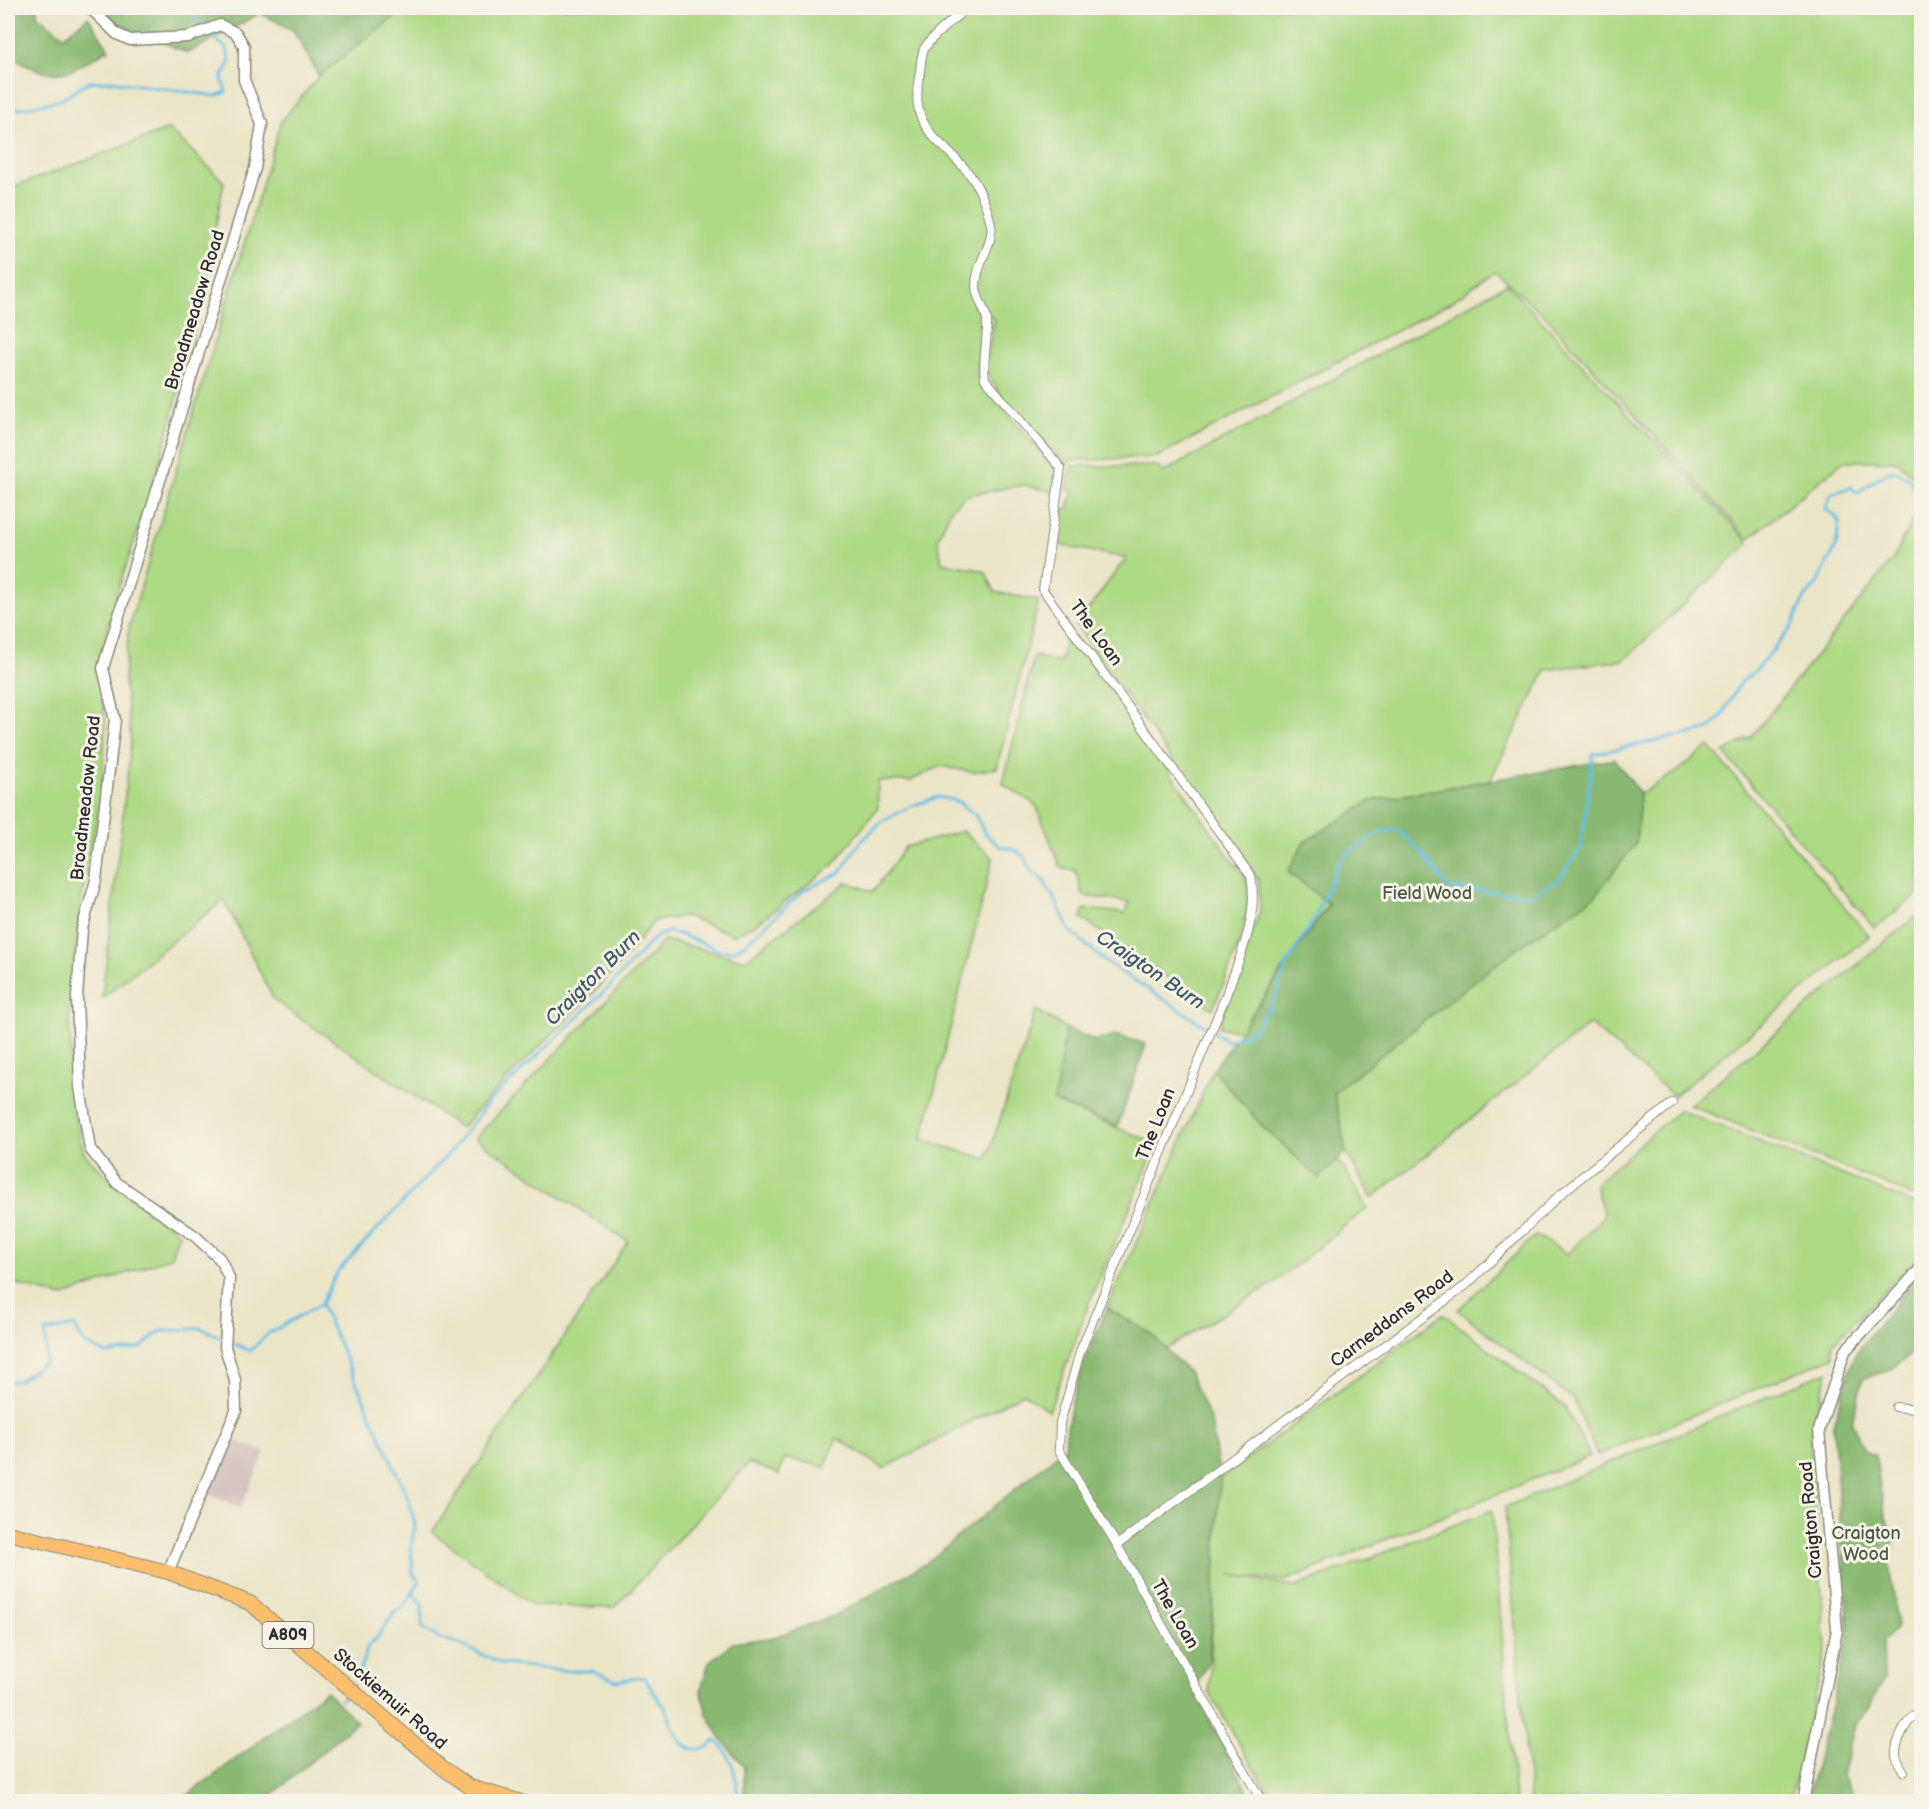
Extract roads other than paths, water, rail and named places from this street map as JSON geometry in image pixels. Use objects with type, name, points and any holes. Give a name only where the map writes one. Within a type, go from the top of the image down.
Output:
[{"type":"main road","name":"Stockiemuir Road","points":[[8,1533],[168,1572],[250,1603],[443,1768],[470,1787],[520,1802]]},
{"type":"street","name":"Broadmeadow Road","points":[[90,8],[117,34],[130,40],[194,35],[214,26],[232,30],[244,46],[244,80],[250,98],[260,114],[260,145],[103,668],[115,720],[96,880],[82,929],[77,997],[80,1087],[90,1149],[117,1184],[195,1236],[220,1259],[229,1278],[225,1341],[235,1380],[236,1411],[168,1572]]},
{"type":"street","name":"The Loan","points":[[966,8],[924,50],[917,85],[917,102],[924,129],[968,172],[986,208],[991,227],[990,242],[979,262],[976,286],[979,303],[987,317],[983,365],[985,379],[1061,468],[1043,590],[1251,876],[1255,896],[1247,937],[1210,1035],[1080,1352],[1060,1423],[1059,1450],[1117,1545],[1262,1802]]},
{"type":"street","name":"Carneddans Road","points":[[1117,1545],[1465,1286],[1562,1193],[1672,1103]]},
{"type":"street","name":"Craigton Road","points":[[1803,1802],[1838,1630],[1819,1430],[1845,1351],[1922,1266]]},
{"type":"street","points":[[1916,1408],[1921,1397]]},
{"type":"street","points":[[1896,1407],[1916,1408]]},
{"type":"street","points":[[1916,1408],[1922,1418]]},
{"type":"street","points":[[1904,1772],[1896,1756],[1898,1745],[1910,1718],[1922,1710]]},
{"type":"waterway","points":[[203,8],[194,17],[203,27]]},
{"type":"waterway","points":[[8,111],[61,100],[88,82],[111,81],[216,96],[226,92],[222,78],[230,62],[227,49],[208,32]]},
{"type":"waterway","name":"Craigton Burn","points":[[8,1382],[20,1380],[46,1361],[45,1332],[74,1326],[84,1343],[107,1354],[140,1348],[159,1332],[201,1328],[250,1351],[269,1333],[321,1304],[338,1271],[451,1151],[488,1103],[609,987],[654,938],[668,932],[719,950],[732,951],[745,944],[804,890],[840,873],[858,845],[881,822],[909,807],[938,797],[957,801],[975,815],[985,833],[999,846],[1015,850],[1025,857],[1031,870],[1043,880],[1056,901],[1069,930],[1106,962],[1228,1041],[1252,1032],[1274,1001],[1286,966],[1316,915],[1341,858],[1379,832],[1398,830],[1421,852],[1448,888],[1529,895],[1558,881],[1581,848],[1593,754],[1708,730],[1722,716],[1739,684],[1756,670],[1791,628],[1805,597],[1817,584],[1836,547],[1839,522],[1836,516],[1825,509],[1831,494],[1851,487],[1857,493],[1884,474],[1895,471],[1911,480],[1913,488],[1922,488]]},
{"type":"waterway","points":[[321,1304],[408,1498],[415,1525],[411,1550],[413,1573],[419,1582],[405,1605],[393,1614],[376,1639],[368,1646],[356,1681]]},
{"type":"waterway","points":[[413,1593],[422,1604],[422,1627],[440,1639],[457,1643],[502,1664],[568,1671],[594,1671],[616,1681],[645,1677],[665,1708],[682,1743],[688,1748],[696,1749],[707,1747],[716,1741],[722,1746],[733,1769],[737,1786],[737,1802]]},
{"type":"waterway","points":[[341,1700],[348,1692]]},
{"type":"park label","name":"Field Wood","points":[[1427,893]]},
{"type":"park label","name":"Craigton Wood","points":[[1866,1543]]}]
